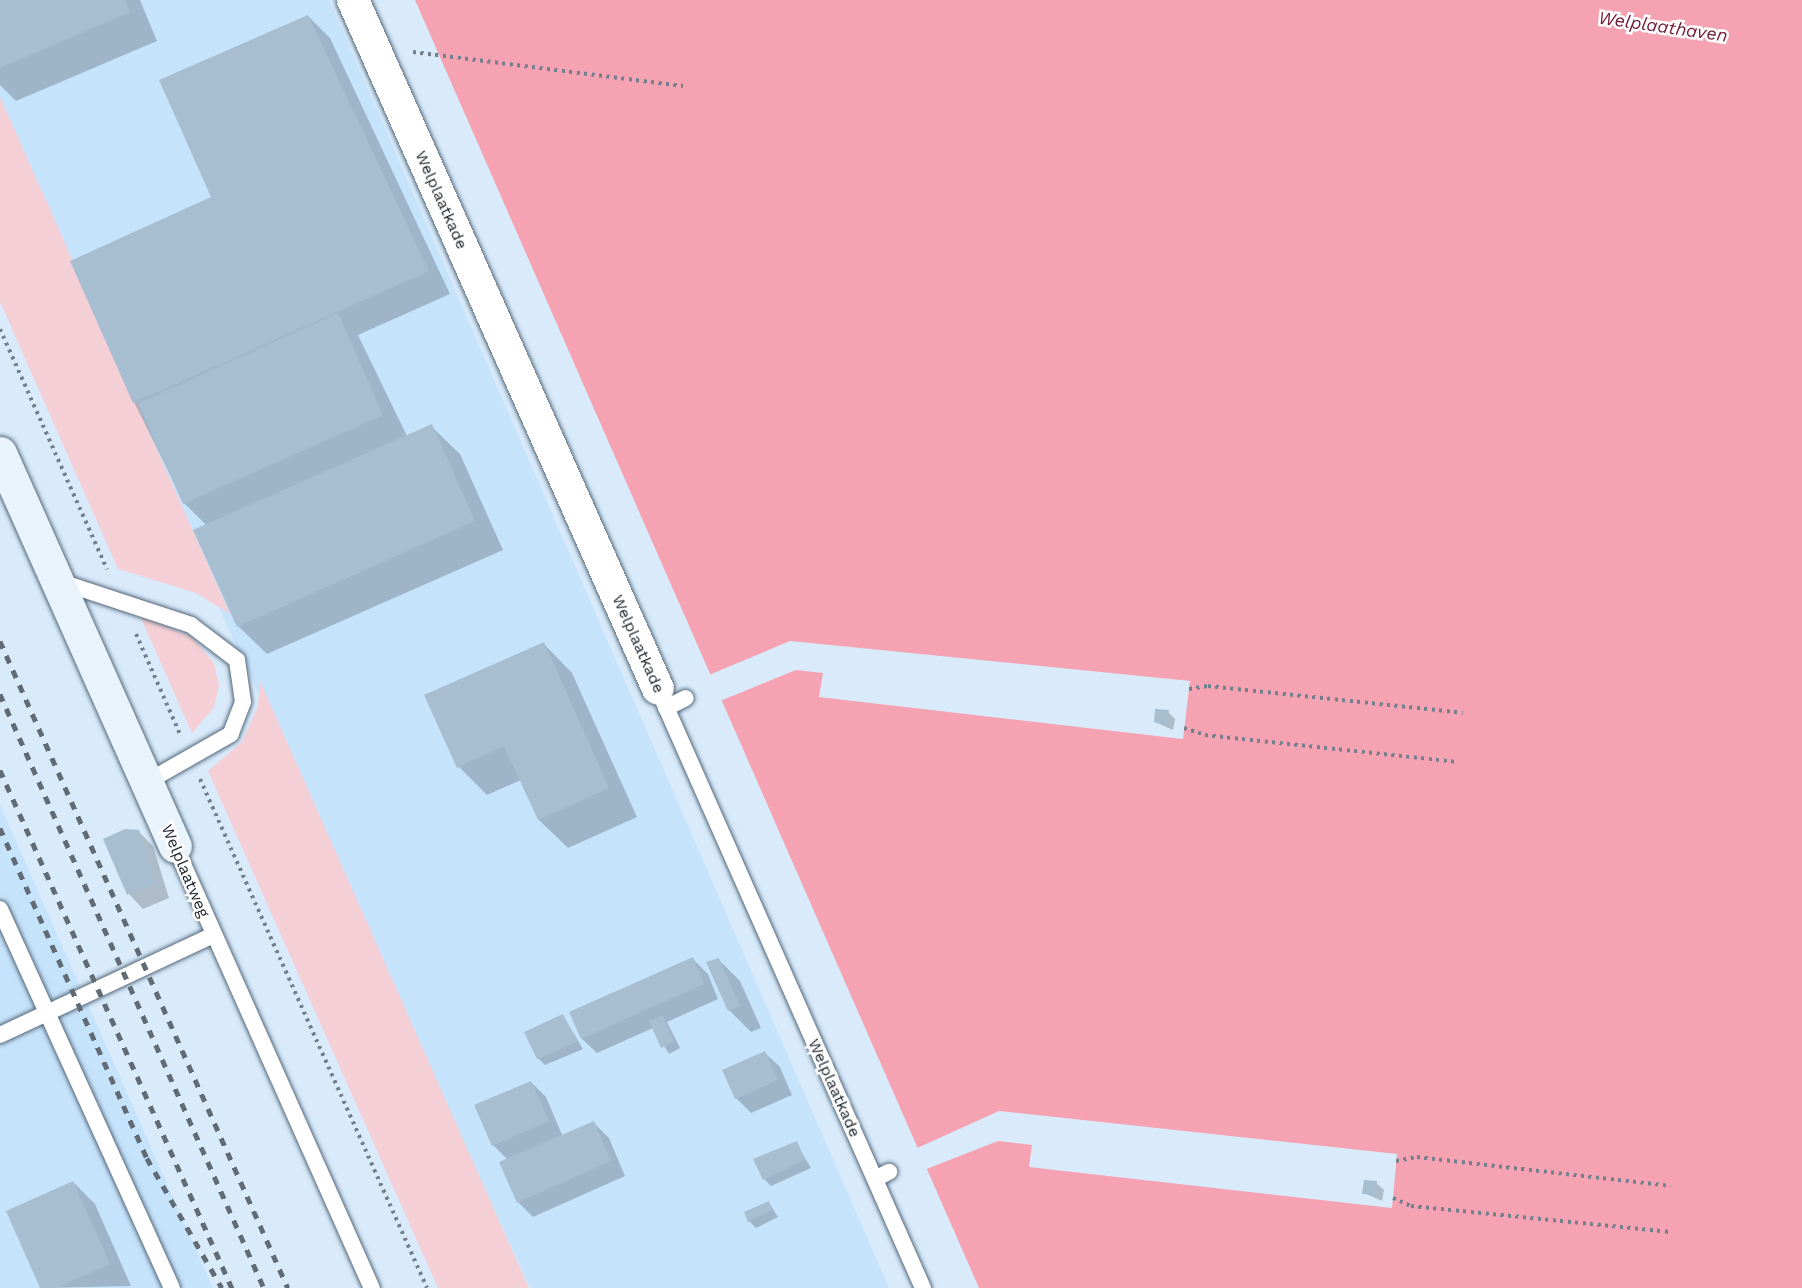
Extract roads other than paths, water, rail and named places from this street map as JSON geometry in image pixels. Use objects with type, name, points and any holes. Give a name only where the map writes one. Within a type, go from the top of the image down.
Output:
[{"type":"street","name":"Welplaatkade","points":[[352,0],[670,698]]},
{"type":"street","name":"Welplaatweg","points":[[0,453],[175,846]]},
{"type":"lane","points":[[56,581],[190,625],[237,660],[243,702],[231,734],[147,782]]},
{"type":"lane","name":"Welplaatkade","points":[[670,698],[882,1176],[923,1288]]},
{"type":"lane","name":"Welplaatweg","points":[[175,846],[372,1288]]},
{"type":"lane","points":[[0,909],[45,1014],[172,1288]]},
{"type":"lane","points":[[0,1035],[213,935]]},
{"type":"water","name":"Welplaathaven","points":[[415,0],[1802,0],[1802,1288],[979,1288]]},
{"type":"railway","points":[[0,641],[288,1288]]},
{"type":"railway","points":[[0,694],[264,1288]]},
{"type":"railway","points":[[0,770],[232,1288]]},
{"type":"railway","points":[[0,828],[147,1158],[222,1288]]}]
